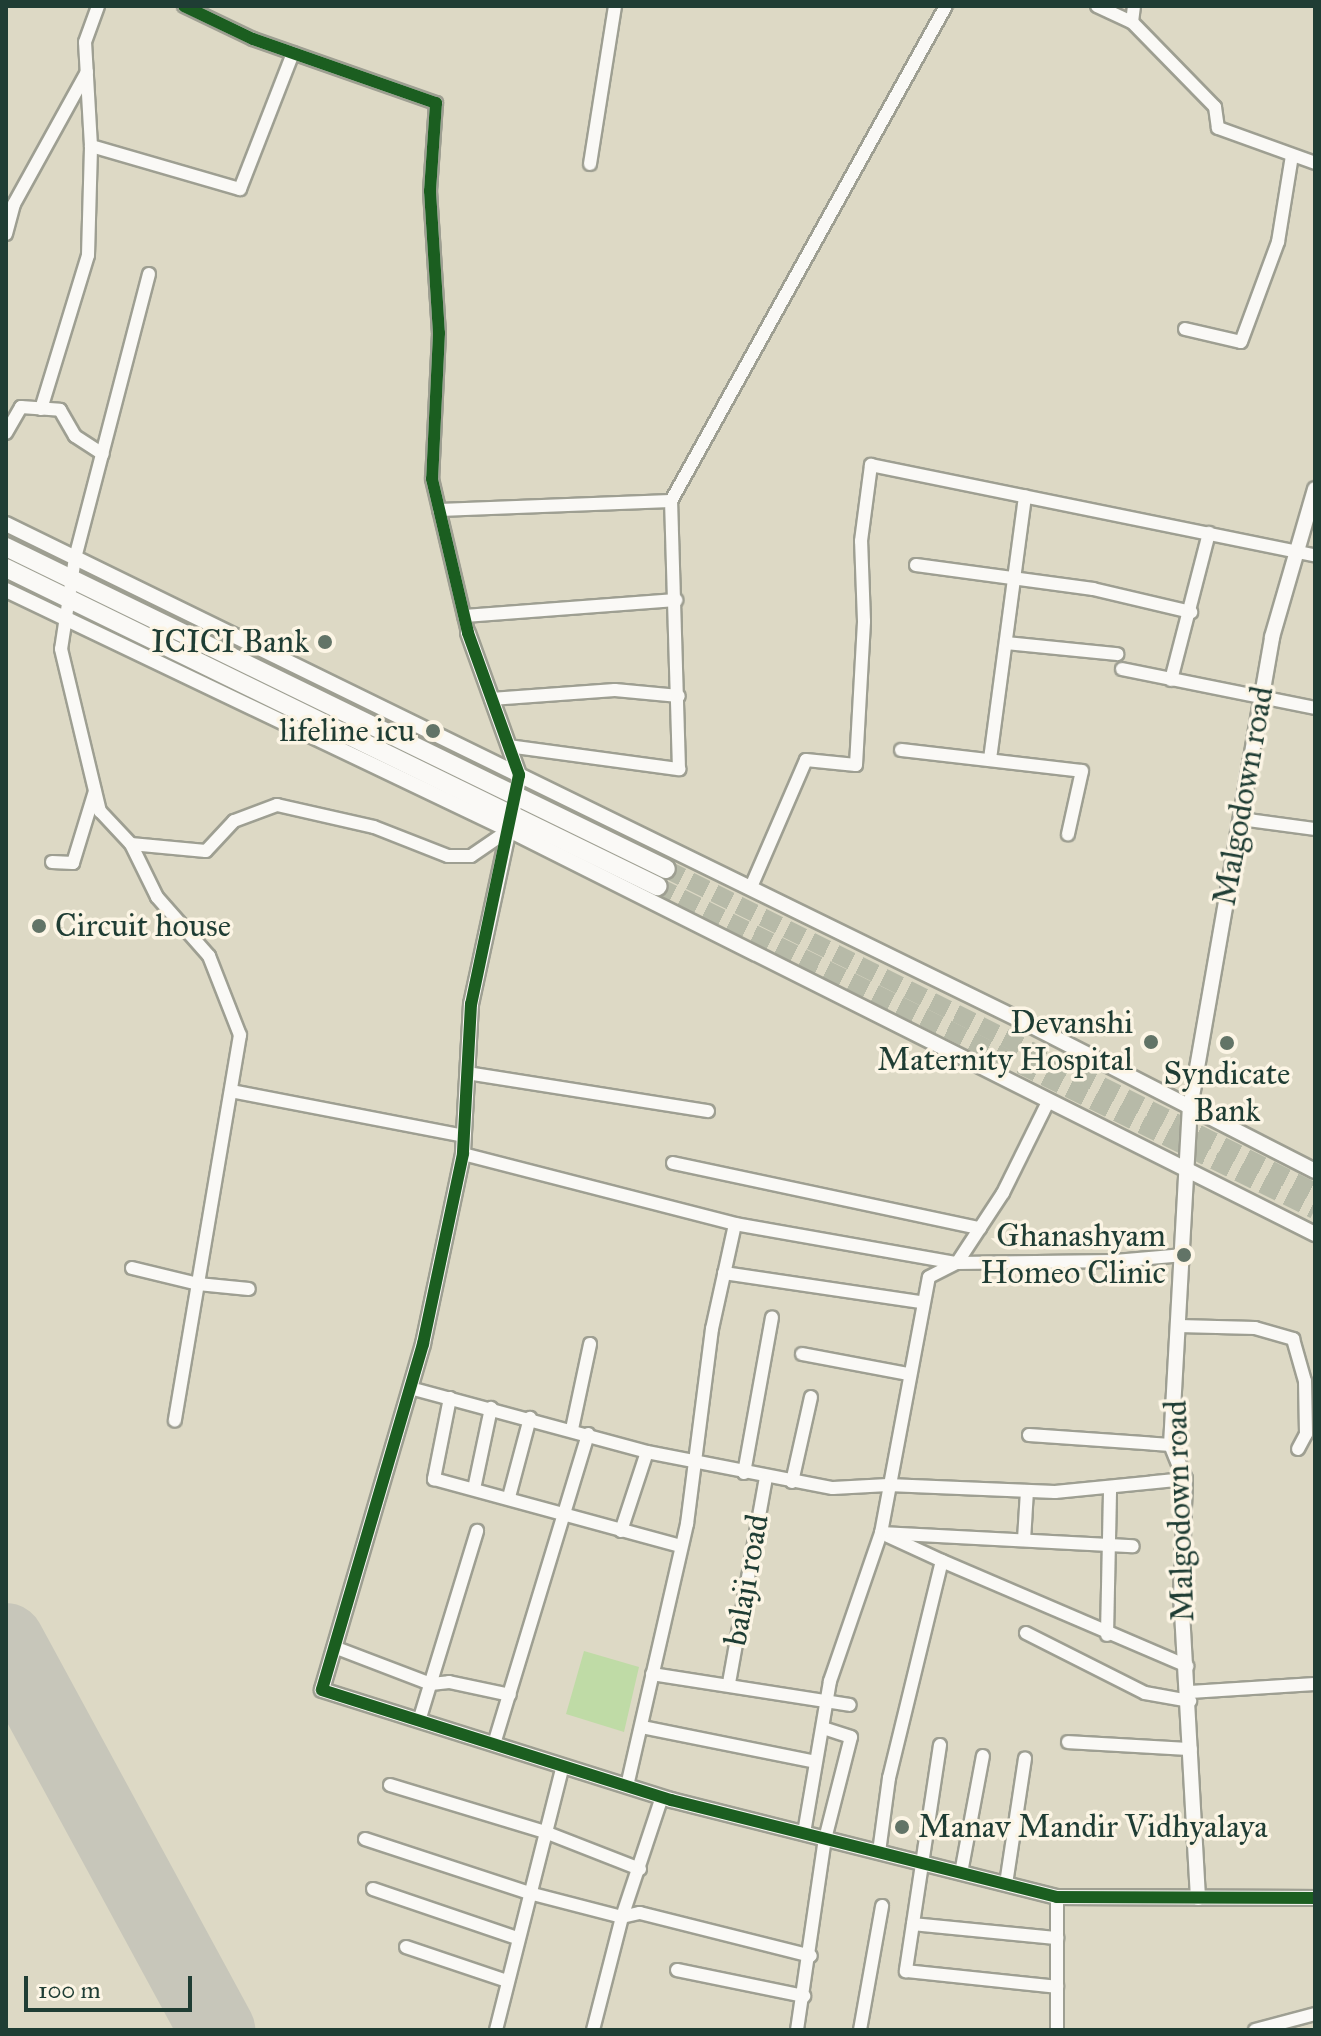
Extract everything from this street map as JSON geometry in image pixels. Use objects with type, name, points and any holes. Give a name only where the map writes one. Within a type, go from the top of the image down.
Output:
[{"type":"main road","points":[[6,547],[512,813]]},
{"type":"main road","points":[[6,568],[512,813],[643,868],[666,869]]},
{"type":"main road","points":[[643,868],[654,894]]},
{"type":"street","points":[[41,409],[88,255],[91,146],[85,42],[98,6]]},
{"type":"street","points":[[184,6],[293,53],[436,103],[430,191],[439,333],[432,479],[468,633],[519,775],[471,1004],[463,1154],[410,1388],[322,1690],[662,1797],[1057,1897],[1315,1898]]},
{"type":"street","points":[[590,164],[615,6]]},
{"type":"street","points":[[508,746],[679,769],[671,501],[946,6]]},
{"type":"street","points":[[1097,6],[1132,22],[1215,107],[1218,128],[1315,163]]},
{"type":"street","points":[[1132,22],[1134,6]]},
{"type":"street","points":[[91,146],[240,189],[293,53]]},
{"type":"street","points":[[6,234],[14,204],[87,72]]},
{"type":"street","points":[[1185,329],[1241,342],[1278,242],[1292,156]]},
{"type":"street","points":[[149,274],[62,618],[66,685],[100,811],[131,844],[157,897],[209,956],[240,1035],[175,1421]]},
{"type":"street","points":[[6,433],[21,407],[60,410],[75,436],[103,454]]},
{"type":"street","points":[[751,887],[806,760],[856,765],[864,621],[861,541],[871,465],[1315,555]]},
{"type":"street","name":"Malgodown road","points":[[1198,1898],[1190,1696],[1181,1598],[1185,1479],[1171,1445],[1190,1173],[1190,1108],[1272,637],[1315,489]]},
{"type":"street","points":[[990,759],[1025,496]]},
{"type":"street","points":[[439,510],[671,501]]},
{"type":"street","points":[[6,524],[751,887],[1315,1171]]},
{"type":"street","points":[[1171,680],[1209,533]]},
{"type":"street","points":[[916,565],[1014,581],[1093,589],[1191,612]]},
{"type":"street","points":[[6,590],[62,618],[512,813],[654,894],[1047,1104],[1315,1234]]},
{"type":"street","points":[[464,616],[676,600]]},
{"type":"street","points":[[1006,643],[1117,654]]},
{"type":"street","points":[[1122,669],[1261,700],[1315,708]]},
{"type":"street","points":[[491,699],[615,690],[679,696]]},
{"type":"street","points":[[901,750],[1082,771],[1068,834]]},
{"type":"street","points":[[52,862],[73,863],[95,791]]},
{"type":"street","points":[[131,844],[206,851],[234,821],[277,805],[374,827],[448,856],[471,856],[512,813]]},
{"type":"street","points":[[1241,819],[1315,829]]},
{"type":"street","points":[[643,868],[670,848]]},
{"type":"street","points":[[467,1073],[708,1111]]},
{"type":"street","points":[[231,1091],[464,1136]]},
{"type":"street","points":[[804,1833],[827,1702],[849,1614],[881,1533],[921,1302],[929,1277],[957,1263],[980,1228],[1047,1104]]},
{"type":"street","points":[[463,1154],[735,1224],[957,1263],[1115,1261],[1184,1255]]},
{"type":"street","points":[[673,1163],[980,1228]]},
{"type":"street","points":[[627,1786],[681,1546],[724,1273],[735,1224]]},
{"type":"street","points":[[132,1268],[198,1284],[249,1289]]},
{"type":"street","points":[[724,1273],[921,1302]]},
{"type":"street","points":[[744,1473],[772,1318]]},
{"type":"street","points":[[1179,1326],[1255,1328],[1293,1339],[1305,1381],[1306,1434],[1298,1449]]},
{"type":"street","points":[[572,1429],[590,1344]]},
{"type":"street","points":[[802,1354],[908,1374]]},
{"type":"street","points":[[410,1388],[572,1429],[647,1452],[833,1488],[888,1485],[1027,1491],[1110,1490],[1185,1479]]},
{"type":"street","points":[[792,1482],[811,1397]]},
{"type":"street","points":[[450,1398],[434,1479],[681,1546]]},
{"type":"street","points":[[474,1489],[491,1408]]},
{"type":"street","points":[[509,1497],[530,1418]]},
{"type":"street","points":[[494,1744],[588,1434]]},
{"type":"street","points":[[1029,1435],[1171,1445]]},
{"type":"street","points":[[621,1531],[647,1452]]},
{"type":"street","name":"balaji road","points":[[729,1683],[766,1477]]},
{"type":"street","points":[[1107,1635],[1110,1490]]},
{"type":"street","points":[[1024,1540],[1027,1491]]},
{"type":"street","points":[[419,1721],[477,1531]]},
{"type":"street","points":[[881,1533],[1133,1546]]},
{"type":"street","points":[[881,1533],[1107,1635],[1187,1666]]},
{"type":"street","points":[[879,1852],[889,1778],[942,1561]]},
{"type":"street","points":[[1026,1633],[1145,1693],[1190,1696],[1315,1684]]},
{"type":"street","points":[[334,1647],[431,1684],[449,1682],[510,1695]]},
{"type":"street","points":[[652,1674],[729,1683],[850,1705]]},
{"type":"street","points":[[642,1727],[816,1762]]},
{"type":"street","points":[[797,2030],[811,1956],[825,1839],[851,1737],[824,1728]]},
{"type":"street","points":[[1068,1742],[1191,1749]]},
{"type":"street","points":[[940,1745],[906,1971],[1057,1987]]},
{"type":"street","points":[[961,1873],[983,1756]]},
{"type":"street","points":[[1006,1884],[1025,1758]]},
{"type":"street","points":[[496,2030],[563,1766]]},
{"type":"street","points":[[390,1785],[545,1832],[640,1869]]},
{"type":"street","points":[[597,2029],[622,1917],[662,1797]]},
{"type":"street","points":[[365,1839],[529,1893],[622,1917],[640,1913],[811,1956]]},
{"type":"street","points":[[373,1889],[517,1938]]},
{"type":"street","points":[[1057,1897],[1057,2030]]},
{"type":"street","points":[[860,2030],[882,1906]]},
{"type":"street","points":[[913,1924],[1057,1938]]},
{"type":"street","points":[[406,1947],[507,1981]]},
{"type":"street","points":[[677,1970],[804,1996]]},
{"type":"street","points":[[1255,2030],[1315,2014]]},
{"type":"green space","points":[[584,1651],[639,1667],[624,1732],[566,1714]]},
{"type":"runway","points":[[6,1641],[217,2030]]},
{"type":"tunnel","points":[[666,869],[1315,1192]]},
{"type":"tunnel","points":[[657,886],[1315,1210]]},
{"type":"cycle path","points":[[184,6],[253,39],[436,103],[430,191],[439,333],[432,479],[468,633],[519,775],[471,1004],[463,1154],[423,1344],[322,1690],[671,1800],[1057,1897],[1315,1898]]},
{"type":"place","name":"ICICI Bank","points":[[325,642]]},
{"type":"place","name":"lifeline icu","points":[[433,731]]},
{"type":"place","name":"Circuit house","points":[[39,926]]},
{"type":"place","name":"Devanshi Maternity Hospital","points":[[1151,1042]]},
{"type":"place","name":"Syndicate Bank","points":[[1227,1043]]},
{"type":"place","name":"Ghanashyam Homeo Clinic","points":[[1184,1255]]},
{"type":"place","name":"Manav Mandir Vidhyalaya","points":[[902,1827]]}]
